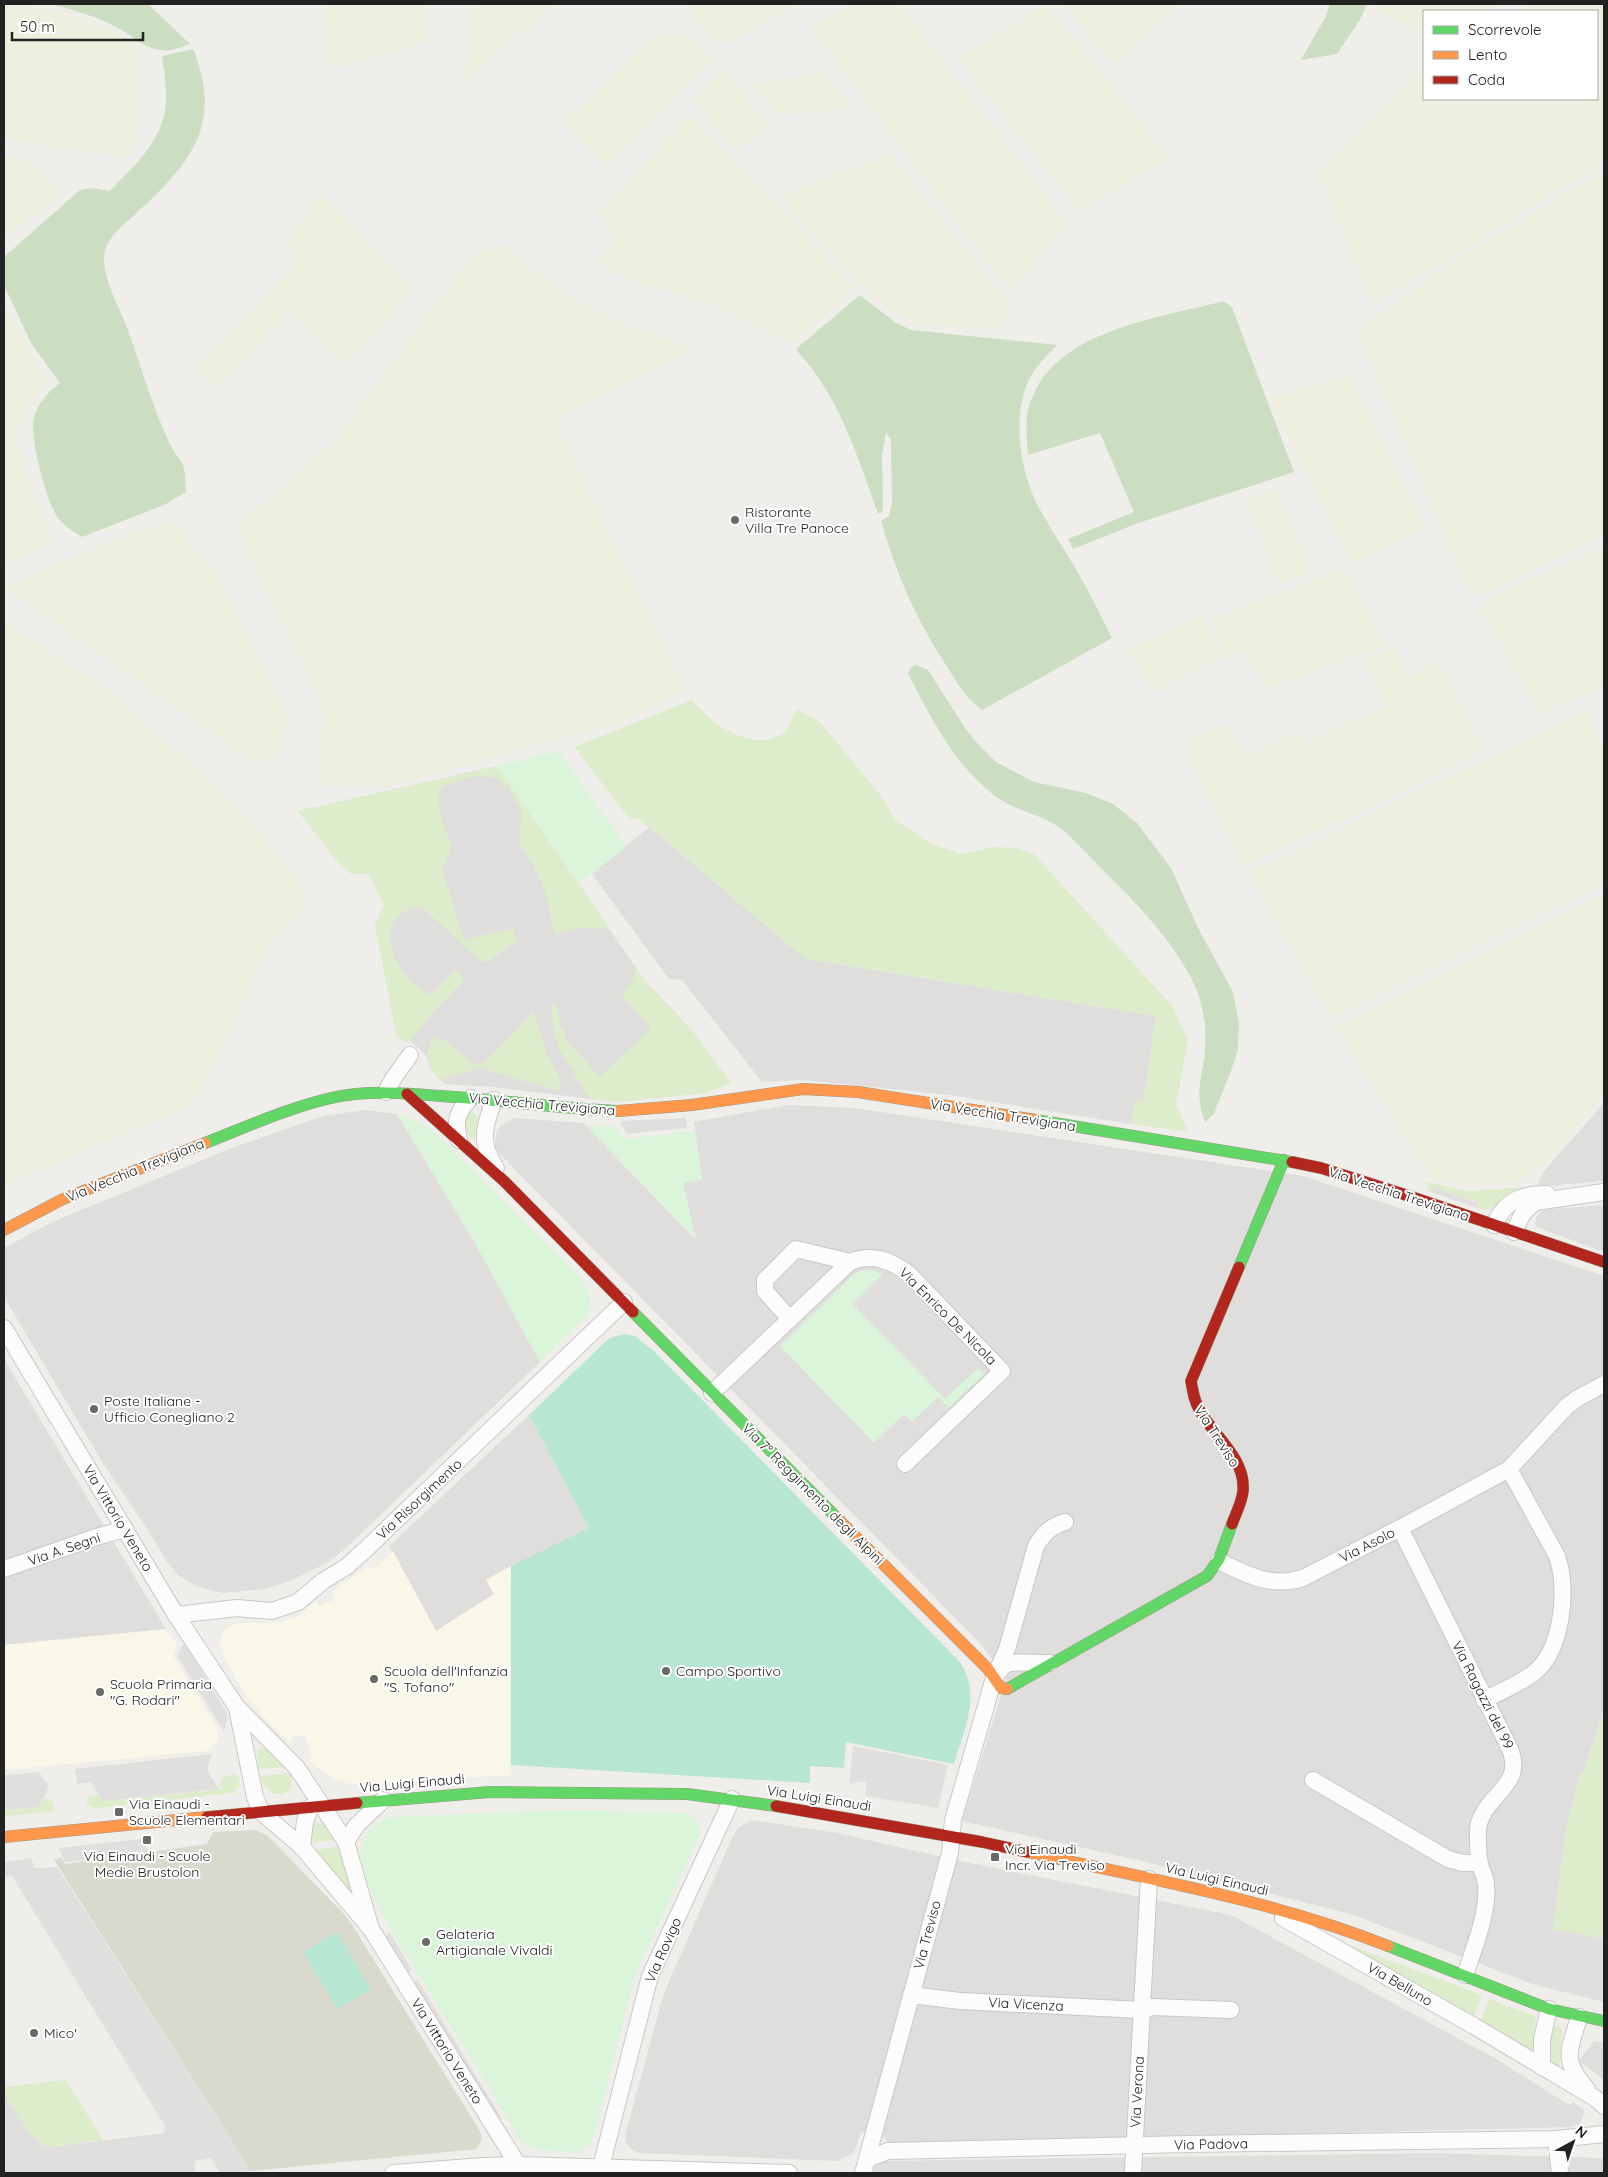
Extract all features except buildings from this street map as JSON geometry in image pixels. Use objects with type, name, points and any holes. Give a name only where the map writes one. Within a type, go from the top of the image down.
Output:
[{"type":"street","points":[[386,1092],[410,1056]]},
{"type":"street","name":"Via Vecchia Trevigiana","points":[[4,1230],[63,1199],[299,1107],[332,1098],[386,1092],[494,1100],[570,1109],[629,1112],[803,1089],[830,1089],[1284,1160],[1322,1168],[1604,1262]]},
{"type":"street","name":"Via 7° Reggimento degli Alpini","points":[[407,1094],[505,1182],[712,1393],[988,1669],[994,1688]]},
{"type":"street","points":[[459,1140],[456,1119],[459,1111],[471,1098]]},
{"type":"street","name":"Via 7° Reggimento degli Alpini","points":[[494,1100],[485,1128],[485,1148],[489,1158],[505,1182]]},
{"type":"street","name":"Via Treviso","points":[[994,1688],[1009,1689],[1207,1576],[1219,1561],[1241,1498],[1243,1486],[1236,1462],[1197,1407],[1191,1393],[1191,1381],[1284,1160]]},
{"type":"street","points":[[1514,1232],[1523,1213],[1535,1202],[1604,1192]]},
{"type":"street","points":[[1494,1225],[1498,1215],[1519,1197],[1528,1194],[1574,1195]]},
{"type":"street","name":"Via Enrico De Nicola","points":[[790,1318],[764,1291],[765,1280],[796,1249],[850,1262],[860,1258],[883,1259],[897,1265],[909,1274],[1002,1370],[905,1464]]},
{"type":"street","points":[[712,1393],[850,1262]]},
{"type":"street","name":"Via Risorgimento","points":[[176,1615],[236,1608],[272,1611],[298,1602],[323,1581],[346,1567],[365,1550],[624,1302]]},
{"type":"street","name":"Via Vittorio Veneto","points":[[4,1328],[176,1615],[236,1706],[297,1768],[317,1807],[346,1842],[371,1928]]},
{"type":"street","name":"Via Asolo","points":[[1219,1561],[1254,1578],[1267,1582],[1291,1582],[1303,1578],[1509,1470],[1568,1406],[1578,1398],[1604,1384]]},
{"type":"street","points":[[1484,1700],[1524,1679],[1543,1663],[1554,1640],[1562,1598],[1562,1571],[1557,1556],[1509,1470]]},
{"type":"street","points":[[994,1688],[1036,1546],[1043,1534],[1055,1525],[1066,1522]]},
{"type":"street","name":"Via Ragazzi del 99","points":[[1400,1528],[1509,1747],[1515,1765],[1512,1775],[1483,1814],[1479,1824],[1479,1863],[1486,1882],[1486,1897],[1478,1937],[1465,1976]]},
{"type":"street","name":"Via A. Segni","points":[[4,1569],[124,1529]]},
{"type":"street","name":"Via Treviso","points":[[865,2166],[950,1853],[953,1820],[994,1688],[1004,1665],[1017,1662],[1033,1664],[1052,1663]]},
{"type":"street","name":"Via Vittorio Veneto","points":[[236,1706],[244,1736],[255,1797],[261,1812],[302,1847],[371,1928],[521,2169]]},
{"type":"street","points":[[1313,1780],[1448,1859],[1463,1863],[1479,1863]]},
{"type":"street","name":"Via Luigi Einaudi","points":[[4,1837],[383,1800],[490,1792],[542,1791],[687,1794],[732,1799],[825,1813],[952,1837],[1258,1903],[1340,1928],[1549,2009],[1578,2017],[1604,2021]]},
{"type":"street","name":"Via Rovigo","points":[[601,2167],[650,1976],[732,1799]]},
{"type":"street","points":[[346,1842],[356,1826],[383,1800]]},
{"type":"street","points":[[302,1847],[305,1821],[317,1807]]},
{"type":"street","name":"Via Verona","points":[[1133,2173],[1149,1879]]},
{"type":"street","name":"Via Belluno","points":[[1258,1903],[1542,2066],[1600,2102]]},
{"type":"street","name":"Via Vicenza","points":[[911,1996],[960,2001],[1142,2010]]},
{"type":"street","points":[[1142,2010],[1152,2007],[1231,2010]]},
{"type":"street","points":[[1542,2066],[1542,2039],[1549,2009]]},
{"type":"street","name":"Via Belluno","points":[[1578,2017],[1568,2053],[1570,2065],[1600,2102]]},
{"type":"street","name":"Via Padova","points":[[865,2166],[888,2152],[1556,2139],[1604,2134]]},
{"type":"street","points":[[1556,2139],[1560,2173]]},
{"type":"street","points":[[393,2173],[483,2166],[521,2169],[601,2167],[789,2173]]},
{"type":"shaded area","points":[[497,766],[643,978],[693,1032],[731,1083],[705,1093],[616,1102],[493,1087],[445,1084],[430,1068],[426,1055],[407,1038],[390,1007],[389,988],[375,925],[384,905],[369,874],[352,874],[341,866],[298,811]]},
{"type":"shaded area","points":[[649,827],[806,959],[1156,1016],[1144,1099],[1131,1124],[1098,1119],[1103,1089],[955,1065],[950,1095],[802,1080],[762,1082],[682,980],[669,979],[592,874]]},
{"type":"shaded area","points":[[955,1065],[1103,1089],[1098,1119],[950,1095]]},
{"type":"shaded area","points":[[1604,1103],[1604,1181],[1536,1187],[1544,1171]]},
{"type":"shaded area","points":[[788,1105],[855,1108],[1303,1176],[1604,1276],[1604,1710],[1583,1774],[1580,1772],[1565,1835],[1553,1929],[1547,1929],[1535,1985],[1351,1914],[1142,1861],[962,1821],[1006,1679],[980,1643],[497,1151],[495,1145],[496,1134],[501,1125],[515,1118],[583,1123],[695,1239],[683,1183],[702,1179],[694,1122]]},
{"type":"shaded area","points":[[365,1110],[397,1114],[474,1241],[540,1362],[345,1549],[339,1540],[321,1554],[260,1578],[264,1589],[223,1593],[198,1587],[179,1576],[167,1562],[149,1532],[159,1526],[115,1458],[104,1465],[4,1297],[4,1248],[52,1222],[232,1148],[323,1116]]},
{"type":"shaded area","points":[[686,1118],[687,1128],[626,1134],[620,1121]]},
{"type":"shaded area","points":[[1433,1187],[1478,1203],[1477,1208],[1431,1192]]},
{"type":"shaded area","points":[[1604,1205],[1604,1252],[1536,1227],[1536,1218],[1541,1211]]},
{"type":"shaded area","points":[[1270,1234],[1281,1240],[1254,1305],[1242,1301]]},
{"type":"shaded area","points":[[779,1241],[794,1243],[750,1286],[744,1278],[745,1274]]},
{"type":"shaded area","points":[[797,1260],[806,1269],[784,1289],[776,1280]]},
{"type":"shaded area","points":[[809,1271],[817,1280],[796,1300],[787,1292]]},
{"type":"shaded area","points":[[949,1286],[1007,1346],[996,1351],[937,1291]]},
{"type":"shaded area","points":[[1245,1304],[1279,1320],[1285,1344],[1282,1353],[1233,1330]]},
{"type":"shaded area","points":[[4,1359],[166,1629],[4,1645]]},
{"type":"shaded area","points":[[1550,1388],[1564,1395],[1506,1457],[1498,1447]]},
{"type":"shaded area","points":[[938,1397],[949,1408],[923,1433],[912,1422]]},
{"type":"shaded area","points":[[529,1415],[589,1528],[486,1580],[494,1594],[436,1631],[389,1546]]},
{"type":"shaded area","points":[[1386,1443],[1396,1445],[1378,1522],[1366,1527],[1347,1520],[1350,1506],[1339,1496],[1347,1466],[1361,1462],[1365,1452]]},
{"type":"shaded area","points":[[115,1458],[159,1526],[149,1532],[104,1465]]},
{"type":"shaded area","points":[[340,1540],[345,1549],[327,1563],[290,1581],[264,1589],[260,1578],[321,1554]]},
{"type":"shaded area","name":"Scuola dell'Infanzia \"S. Tofano\"","points":[[393,1551],[436,1631],[494,1594],[486,1580],[511,1566],[510,1775],[351,1784],[334,1779],[309,1760],[311,1753],[306,1737],[295,1735],[289,1743],[249,1701],[224,1657],[219,1641],[225,1629],[231,1625],[239,1623],[279,1623],[298,1617],[316,1601],[318,1606],[334,1600],[333,1592],[368,1565],[373,1570]]},
{"type":"shaded area","name":"Scuola Primaria \"G. Rodari\"","points":[[166,1629],[177,1645],[173,1655],[218,1729],[218,1738],[208,1751],[4,1770],[4,1645]]},
{"type":"shaded area","points":[[184,1643],[228,1715],[224,1732],[177,1656]]},
{"type":"shaded area","points":[[853,1746],[948,1765],[938,1808],[865,1796],[867,1781],[849,1784]]},
{"type":"shaded area","points":[[212,1754],[207,1770],[219,1789],[103,1801],[91,1782],[77,1784],[75,1769]]},
{"type":"shaded area","points":[[39,1772],[49,1786],[40,1807],[4,1810],[4,1775]]},
{"type":"shaded area","points":[[752,1820],[837,1833],[960,1861],[1231,1915],[1498,2060],[1569,2105],[1573,2102],[1583,2109],[1584,2114],[1580,2123],[1572,2127],[889,2144],[884,2137],[861,2132],[854,2153],[837,2161],[641,2153],[633,2151],[625,2141],[626,2132],[664,1993],[732,1838],[738,1828]]},
{"type":"shaded area","points":[[255,1830],[268,1836],[344,1914],[352,1925],[480,2131],[482,2139],[476,2149],[251,2171],[54,1860],[61,1857],[65,1864],[207,1844],[213,1832]]},
{"type":"shaded area","points":[[142,1839],[151,1855],[65,1862],[59,1848]]},
{"type":"shaded area","points":[[31,1858],[35,1868],[57,1867],[251,2171],[220,2173],[211,2158],[195,2161],[195,2173],[4,2173],[4,2093],[28,2133],[44,2146],[51,2147],[164,2133],[165,2126],[12,1876],[4,1877],[4,1862]]},
{"type":"shaded area","points":[[1547,1928],[1604,1939],[1604,2002],[1535,1985]]},
{"type":"shaded area","points":[[390,1933],[412,1970],[407,1973],[385,1936]]},
{"type":"shaded area","points":[[418,1980],[501,2117],[497,2120],[413,1983]]},
{"type":"shaded area","points":[[1594,2041],[1604,2043],[1604,2080],[1579,2061]]},
{"type":"shaded area","points":[[1434,2153],[1604,2158],[1604,2173],[873,2173],[875,2166],[885,2161]]},
{"type":"green space","points":[[4,4],[31,4],[70,15],[113,31],[136,44],[135,141],[129,157],[4,139]]},
{"type":"green space","points":[[51,4],[148,4],[190,44],[168,50],[154,49],[100,20]]},
{"type":"green space","points":[[322,4],[424,4],[428,41],[332,69]]},
{"type":"green space","points":[[475,4],[554,4],[527,33],[521,26],[464,86],[465,68],[474,38]]},
{"type":"green space","points":[[683,4],[800,4],[723,45]]},
{"type":"green space","points":[[853,4],[899,4],[1066,222],[1012,293],[810,26]]},
{"type":"green space","points":[[1063,4],[1181,4],[1114,64]]},
{"type":"green space","points":[[1330,4],[1367,4],[1361,18],[1337,54],[1301,60],[1326,16]]},
{"type":"green space","points":[[1377,4],[1502,4],[1493,10],[1423,10],[1423,37],[1408,26],[1376,10]]},
{"type":"green space","points":[[1529,4],[1604,4],[1604,162],[1373,304],[1319,171],[1413,78],[1423,72],[1423,100],[1598,100],[1598,10],[1519,10]]},
{"type":"green space","points":[[1047,5],[1169,158],[1080,211],[957,58]]},
{"type":"green space","points":[[654,35],[689,38],[712,62],[607,166],[563,124]]},
{"type":"green space","points":[[193,49],[202,77],[205,102],[202,124],[195,144],[184,163],[169,181],[113,235],[107,245],[104,257],[109,284],[126,325],[156,411],[170,445],[183,465],[186,492],[166,504],[82,537],[58,518],[48,498],[44,484],[36,453],[34,417],[38,406],[44,398],[60,383],[31,343],[4,285],[4,257],[80,190],[91,188],[110,191],[138,162],[154,140],[164,116],[166,91],[162,56]]},
{"type":"green space","points":[[723,70],[768,125],[737,151],[693,99]]},
{"type":"green space","points":[[822,73],[853,108],[778,115],[753,84]]},
{"type":"green space","points":[[691,115],[854,287],[792,343],[710,302],[651,287],[609,271],[599,257],[618,238],[598,213]]},
{"type":"green space","points":[[890,155],[1008,303],[1005,324],[993,330],[915,322],[893,310],[861,283],[780,196]]},
{"type":"green space","points":[[4,156],[29,160],[60,196],[4,239]]},
{"type":"green space","points":[[1604,171],[1604,535],[1478,595],[1471,596],[1357,330],[1458,260]]},
{"type":"green space","points":[[322,193],[413,289],[347,364],[291,309],[215,389],[195,370],[303,256],[288,242]]},
{"type":"green space","points":[[506,244],[529,267],[566,294],[613,320],[692,348],[567,414],[557,425],[684,688],[622,721],[387,786],[321,786],[323,712],[303,659],[268,595],[236,525],[286,486],[338,438],[474,255]]},
{"type":"green space","points":[[860,295],[896,323],[911,330],[1057,345],[1032,374],[1025,388],[1021,404],[1020,438],[1025,472],[1036,502],[1082,579],[1112,638],[982,710],[962,689],[925,631],[900,578],[887,540],[881,521],[889,516],[892,503],[891,440],[886,432],[882,455],[883,509],[881,513],[878,513],[854,448],[836,407],[812,368],[797,351],[797,348]]},
{"type":"green space","points":[[1225,302],[1232,307],[1294,472],[1138,523],[1073,549],[1068,539],[1134,512],[1100,433],[1028,455],[1027,415],[1029,404],[1035,391],[1049,370],[1068,353],[1091,340],[1143,321]]},
{"type":"green space","points":[[4,303],[40,370],[48,381],[30,401],[15,435],[36,503],[54,539],[15,560],[4,563]]},
{"type":"green space","points":[[1349,375],[1426,529],[1351,563],[1270,399]]},
{"type":"green space","points":[[1277,491],[1311,572],[1280,584],[1247,500]]},
{"type":"green space","points":[[171,520],[219,578],[289,718],[274,762],[252,760],[6,588],[83,553]]},
{"type":"green space","points":[[1604,546],[1604,685],[1541,714],[1481,608],[1486,601]]},
{"type":"green space","points":[[1344,569],[1385,644],[1267,689],[1247,654],[1242,651],[1227,659],[1210,619]]},
{"type":"green space","points":[[1202,615],[1223,657],[1153,693],[1129,649]]},
{"type":"green space","points":[[4,623],[105,687],[234,803],[301,882],[304,912],[283,927],[263,957],[202,1090],[190,1106],[4,1185]]},
{"type":"green space","points":[[1393,646],[1409,678],[1438,661],[1484,752],[1245,866],[1190,761],[1189,745],[1194,739],[1228,723],[1244,757],[1297,731],[1304,744],[1358,716],[1360,720],[1387,705],[1365,660]]},
{"type":"green space","points":[[916,665],[928,670],[965,728],[996,762],[1034,782],[1086,793],[1113,804],[1137,823],[1171,868],[1199,930],[1233,992],[1239,1024],[1238,1048],[1235,1060],[1214,1114],[1205,1122],[1199,1094],[1205,1051],[1205,1023],[1199,995],[1182,962],[1161,932],[1123,890],[1059,827],[997,798],[976,779],[942,736],[924,705],[908,673],[912,666]]},
{"type":"green space","points":[[692,700],[713,721],[729,731],[757,740],[784,734],[797,709],[820,722],[878,792],[896,820],[930,843],[960,854],[995,847],[1015,848],[1034,854],[1174,1008],[1188,1041],[1176,1104],[1188,1132],[1131,1124],[1134,1103],[1144,1099],[1156,1016],[806,959],[649,827],[640,820],[628,817],[574,747]]},
{"type":"green space","points":[[1587,711],[1604,751],[1604,884],[1331,1017],[1249,873]]},
{"type":"green space","points":[[559,751],[626,847],[579,883],[497,766]]},
{"type":"green space","points":[[497,766],[611,930],[583,928],[554,933],[546,894],[534,867],[519,842],[522,812],[509,788],[499,780],[477,776],[444,785],[438,799],[439,807],[452,847],[442,869],[464,940],[513,928],[517,940],[489,961],[481,962],[421,906],[400,915],[394,922],[390,939],[395,959],[407,976],[429,996],[455,970],[464,980],[434,1011],[409,1042],[405,1042],[396,1035],[375,925],[384,905],[369,874],[352,874],[341,866],[298,811]]},
{"type":"green space","points":[[1604,896],[1604,1095],[1549,1160],[1520,1181],[1477,1186],[1432,1178],[1336,1027]]},
{"type":"green space","points":[[636,967],[643,978],[693,1032],[731,1083],[705,1093],[616,1102],[592,1099],[587,1095],[560,1051],[555,1038],[551,1006],[554,1003],[557,1005],[560,1025],[565,1032],[565,1039],[600,1077],[651,1028],[622,996],[635,976]]},
{"type":"green space","points":[[534,1011],[545,1050],[561,1081],[559,1091],[480,1068],[439,1079],[431,1069],[428,1053],[435,1036],[449,1043],[473,1064],[481,1063],[487,1060]]},
{"type":"green space","points":[[474,1112],[477,1117],[475,1141],[465,1131],[464,1118],[468,1113]]},
{"type":"green space","points":[[397,1114],[414,1120],[428,1128],[456,1153],[582,1279],[589,1296],[588,1314],[540,1362],[474,1241]]},
{"type":"green space","points":[[586,1126],[613,1126],[625,1139],[695,1131],[702,1180],[683,1183],[696,1239]]},
{"type":"green space","points":[[1427,1182],[1468,1191],[1526,1187],[1515,1191],[1489,1210],[1477,1208],[1478,1203],[1433,1187],[1431,1192],[1428,1191]]},
{"type":"green space","points":[[863,1270],[872,1270],[883,1274],[853,1304],[945,1399],[978,1368],[984,1374],[949,1408],[938,1397],[912,1422],[904,1414],[874,1443],[780,1346],[855,1273]]},
{"type":"green space","points":[[624,1334],[635,1336],[656,1353],[960,1662],[970,1687],[970,1700],[966,1725],[954,1764],[846,1742],[844,1768],[810,1766],[810,1783],[511,1765],[511,1566],[589,1528],[529,1415],[610,1338]]},
{"type":"green space","points":[[1604,1710],[1604,1939],[1553,1929],[1565,1835],[1580,1772],[1584,1773]]},
{"type":"green space","points":[[266,1747],[286,1767],[258,1769],[257,1750]]},
{"type":"green space","points":[[290,1773],[291,1787],[282,1794],[270,1791],[260,1776]]},
{"type":"green space","points":[[235,1774],[239,1777],[240,1785],[233,1793],[133,1804],[133,1798],[222,1789],[220,1785],[222,1777]]},
{"type":"green space","points":[[99,1794],[103,1801],[127,1799],[128,1805],[94,1808],[87,1805],[87,1798],[89,1796]]},
{"type":"green space","points":[[44,1799],[49,1799],[54,1803],[54,1810],[51,1812],[4,1816],[4,1810],[40,1807]]},
{"type":"green space","points":[[561,1810],[681,1813],[698,1822],[700,1829],[700,1834],[635,1975],[594,2136],[590,2144],[580,2152],[540,2150],[526,2146],[520,2140],[386,1921],[368,1884],[361,1853],[363,1841],[369,1831],[389,1817]]},
{"type":"green space","points":[[315,1822],[324,1825],[335,1840],[313,1843],[311,1830]]},
{"type":"green space","points":[[338,1847],[354,1891],[353,1895],[321,1861],[316,1849]]},
{"type":"green space","points":[[337,1932],[371,1989],[337,2009],[303,1952]]},
{"type":"green space","points":[[1338,1941],[1482,1995],[1473,2019]]},
{"type":"green space","points":[[1489,1999],[1534,2016],[1536,2019],[1532,2051],[1480,2023]]},
{"type":"green space","points":[[1556,2026],[1559,2026],[1562,2030],[1560,2065],[1557,2067],[1550,2059],[1547,2046],[1549,2034]]},
{"type":"green space","points":[[66,2080],[103,2140],[51,2147],[43,2144],[35,2140],[23,2126],[4,2093],[4,2087]]},
{"type":"traffic: fast","points":[[205,1143],[299,1107],[345,1095],[413,1094],[618,1111]]},
{"type":"traffic: fast","points":[[1036,1120],[1292,1162]]},
{"type":"traffic: fast","points":[[1239,1267],[1284,1160]]},
{"type":"traffic: fast","points":[[633,1312],[836,1517]]},
{"type":"traffic: fast","points":[[1007,1689],[1207,1576],[1219,1559],[1232,1524]]},
{"type":"traffic: fast","points":[[357,1803],[490,1792],[687,1794],[776,1806]]},
{"type":"traffic: fast","points":[[1388,1946],[1549,2009],[1604,2021]]},
{"type":"traffic: slow","points":[[618,1111],[692,1105],[803,1089],[858,1092],[1036,1120]]},
{"type":"traffic: slow","points":[[4,1230],[63,1199],[205,1143]]},
{"type":"traffic: slow","points":[[836,1517],[988,1669],[1001,1688],[1007,1689]]},
{"type":"traffic: slow","points":[[4,1837],[207,1817]]},
{"type":"traffic: slow","points":[[1027,1852],[1164,1881],[1255,1903],[1344,1930],[1388,1946]]},
{"type":"traffic: jam","points":[[407,1094],[505,1182],[633,1312]]},
{"type":"traffic: jam","points":[[1292,1162],[1321,1168],[1409,1196],[1604,1262]]},
{"type":"traffic: jam","points":[[1232,1524],[1243,1491],[1243,1479],[1240,1469],[1228,1448],[1200,1411],[1195,1400],[1191,1381],[1239,1267]]},
{"type":"traffic: jam","points":[[207,1817],[357,1803]]},
{"type":"traffic: jam","points":[[776,1806],[982,1842],[1027,1852]]},
{"type":"place","name":"Ristorante Villa Tre Panoce","points":[[735,520]]},
{"type":"place","name":"Poste Italiane - Ufficio Conegliano 2","points":[[94,1409]]},
{"type":"place","name":"Campo Sportivo","points":[[666,1671]]},
{"type":"place","name":"Scuola dell'Infanzia \"S. Tofano\"","points":[[374,1679]]},
{"type":"place","name":"Scuola Primaria \"G. Rodari\"","points":[[100,1692]]},
{"type":"place","name":"Via Einaudi - Scuole Elementari","points":[[119,1812]]},
{"type":"place","name":"Via Einaudi - Scuole Medie Brustolon","points":[[147,1840]]},
{"type":"place","name":"Via Einaudi Incr. Via Treviso","points":[[995,1857]]},
{"type":"place","name":"Gelateria Artigianale Vivaldi","points":[[426,1942]]},
{"type":"place","name":"Mico'","points":[[34,2033]]}]
